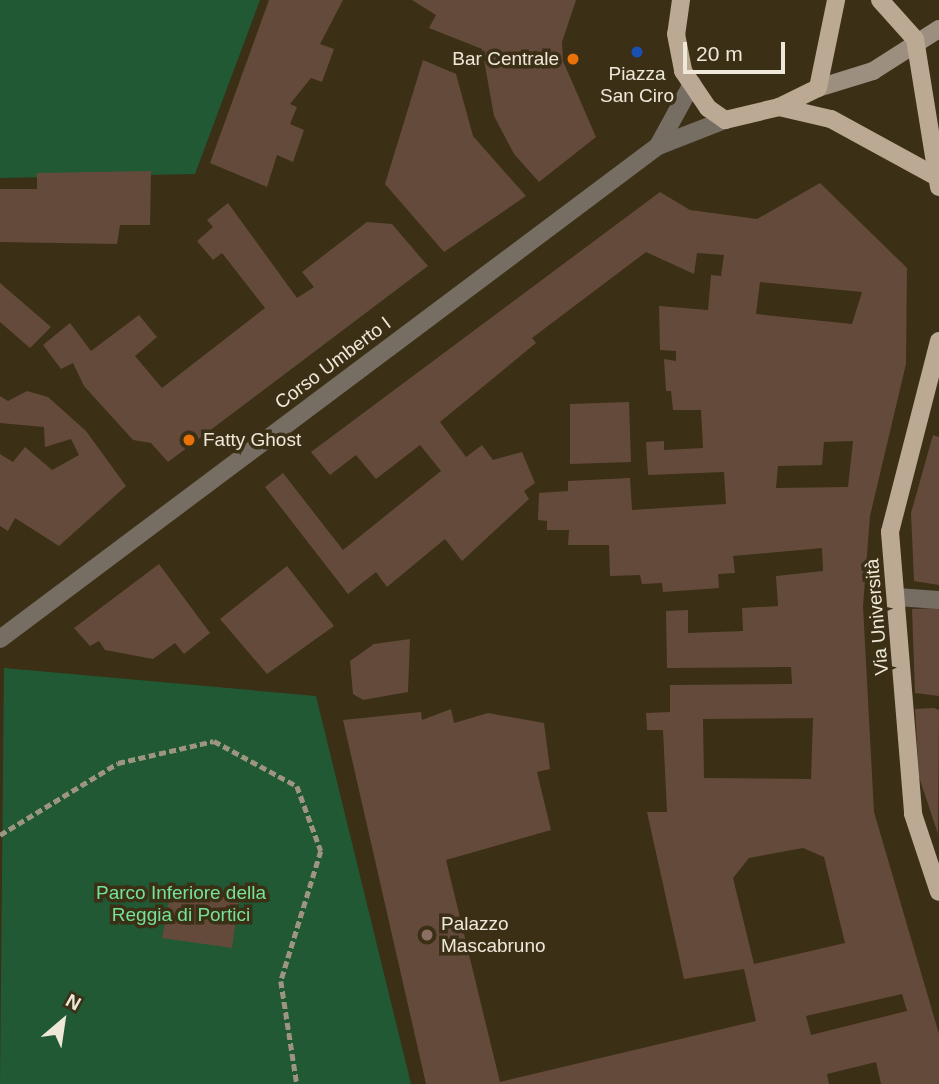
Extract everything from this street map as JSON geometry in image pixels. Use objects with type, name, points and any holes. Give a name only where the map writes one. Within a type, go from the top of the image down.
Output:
[{"type":"main road","points":[[678,2],[676,34],[692,84],[724,120],[779,107],[818,88],[836,0]]},
{"type":"main road","points":[[880,0],[915,38],[937,181]]},
{"type":"main road","points":[[779,107],[831,119],[937,181]]},
{"type":"main road","name":"Via Università","points":[[939,341],[890,532],[913,814],[939,892]]},
{"type":"street","points":[[818,88],[873,71],[915,38],[939,29]]},
{"type":"street","name":"Corso Umberto I","points":[[658,146],[692,84]]},
{"type":"street","name":"Corso Umberto I","points":[[0,639],[658,146],[724,120]]},
{"type":"street","points":[[897,597],[939,600]]},
{"type":"path","points":[[0,835],[118,763],[214,741],[297,786],[321,851],[281,981],[297,1084]]},
{"type":"green space","points":[[0,0],[260,0],[195,174],[0,178]]},
{"type":"green space","name":"Parco Inferiore della Reggia di Portici","points":[[4,668],[316,696],[411,1084],[0,1084]]},
{"type":"building","points":[[269,0],[343,0],[320,44],[334,49],[322,82],[311,78],[290,104],[297,107],[290,124],[304,130],[293,162],[277,155],[267,187],[210,163]]},
{"type":"building","points":[[412,0],[576,0],[562,42],[563,61],[596,137],[539,182],[514,154],[494,116],[482,49],[429,28],[436,15]]},
{"type":"building","points":[[423,60],[456,74],[473,136],[526,196],[444,252],[385,184]]},
{"type":"building","points":[[151,171],[150,225],[120,225],[117,244],[0,242],[0,189],[37,189],[37,173]]},
{"type":"building","points":[[820,183],[907,268],[906,364],[870,516],[863,606],[874,812],[939,1034],[939,1084],[881,1084],[876,1062],[827,1074],[829,1084],[426,1084],[343,720],[421,712],[422,720],[451,709],[454,723],[488,713],[544,723],[550,769],[537,772],[551,830],[446,860],[500,1082],[756,1021],[744,969],[684,979],[647,812],[667,812],[663,730],[647,730],[646,713],[670,712],[670,685],[792,684],[791,667],[667,668],[666,611],[688,610],[688,633],[743,631],[742,608],[778,606],[776,576],[823,571],[822,548],[733,556],[735,573],[718,574],[719,588],[663,592],[662,583],[642,584],[640,575],[610,576],[609,545],[568,545],[569,530],[547,530],[547,521],[538,520],[539,493],[568,491],[568,481],[630,478],[632,510],[726,504],[724,472],[648,475],[646,442],[664,441],[664,450],[703,448],[701,410],[673,410],[671,391],[666,391],[664,359],[676,361],[676,351],[660,350],[659,306],[708,310],[711,275],[721,276],[724,255],[697,253],[694,274],[646,252],[532,338],[536,343],[440,422],[466,457],[482,445],[493,460],[522,452],[535,483],[524,491],[529,499],[462,561],[445,539],[387,587],[376,572],[348,594],[265,487],[283,473],[343,550],[441,471],[420,445],[376,479],[356,455],[330,475],[311,452],[660,192],[690,210],[757,219]],"holes":[[[760,282],[862,292],[852,324],[756,314]],[[853,441],[848,487],[776,488],[778,466],[822,465],[824,442]],[[813,718],[811,779],[704,778],[703,719]],[[803,848],[824,857],[845,943],[754,964],[733,878],[749,858]],[[902,994],[907,1011],[811,1035],[806,1016]]]},
{"type":"building","points":[[228,203],[297,298],[314,287],[302,272],[367,222],[392,224],[428,266],[168,462],[151,443],[133,440],[84,386],[73,363],[61,369],[43,345],[70,323],[91,351],[139,315],[157,337],[135,356],[162,388],[265,308],[222,253],[213,260],[197,241],[213,227],[207,220]]},
{"type":"building","points":[[0,283],[51,327],[30,348],[0,322]]},
{"type":"building","points":[[27,391],[48,397],[86,431],[126,486],[59,546],[15,518],[8,531],[0,526],[0,454],[13,462],[25,447],[52,470],[79,455],[71,439],[45,447],[44,427],[0,423],[0,396],[8,401]]},
{"type":"building","points":[[629,402],[631,462],[570,464],[570,404]]},
{"type":"building","points":[[933,435],[939,437],[939,585],[914,581],[911,513]]},
{"type":"building","points":[[159,564],[210,633],[184,654],[175,643],[153,659],[105,650],[99,641],[90,646],[74,628]]},
{"type":"building","points":[[287,566],[334,626],[267,674],[220,619]]},
{"type":"building","points":[[939,608],[939,696],[915,693],[912,609]]},
{"type":"building","points":[[410,639],[408,692],[363,700],[353,694],[350,661],[374,644]]},
{"type":"building","points":[[915,709],[939,710],[938,834],[919,777]]},
{"type":"building","points":[[171,889],[239,899],[232,948],[162,938]]},
{"type":"place","name":"Piazza San Ciro","points":[[637,52]]},
{"type":"place","name":"Bar Centrale","points":[[573,59]]},
{"type":"place","name":"Fatty Ghost","points":[[189,440]]},
{"type":"place","name":"Palazzo Mascabruno","points":[[427,935]]}]
